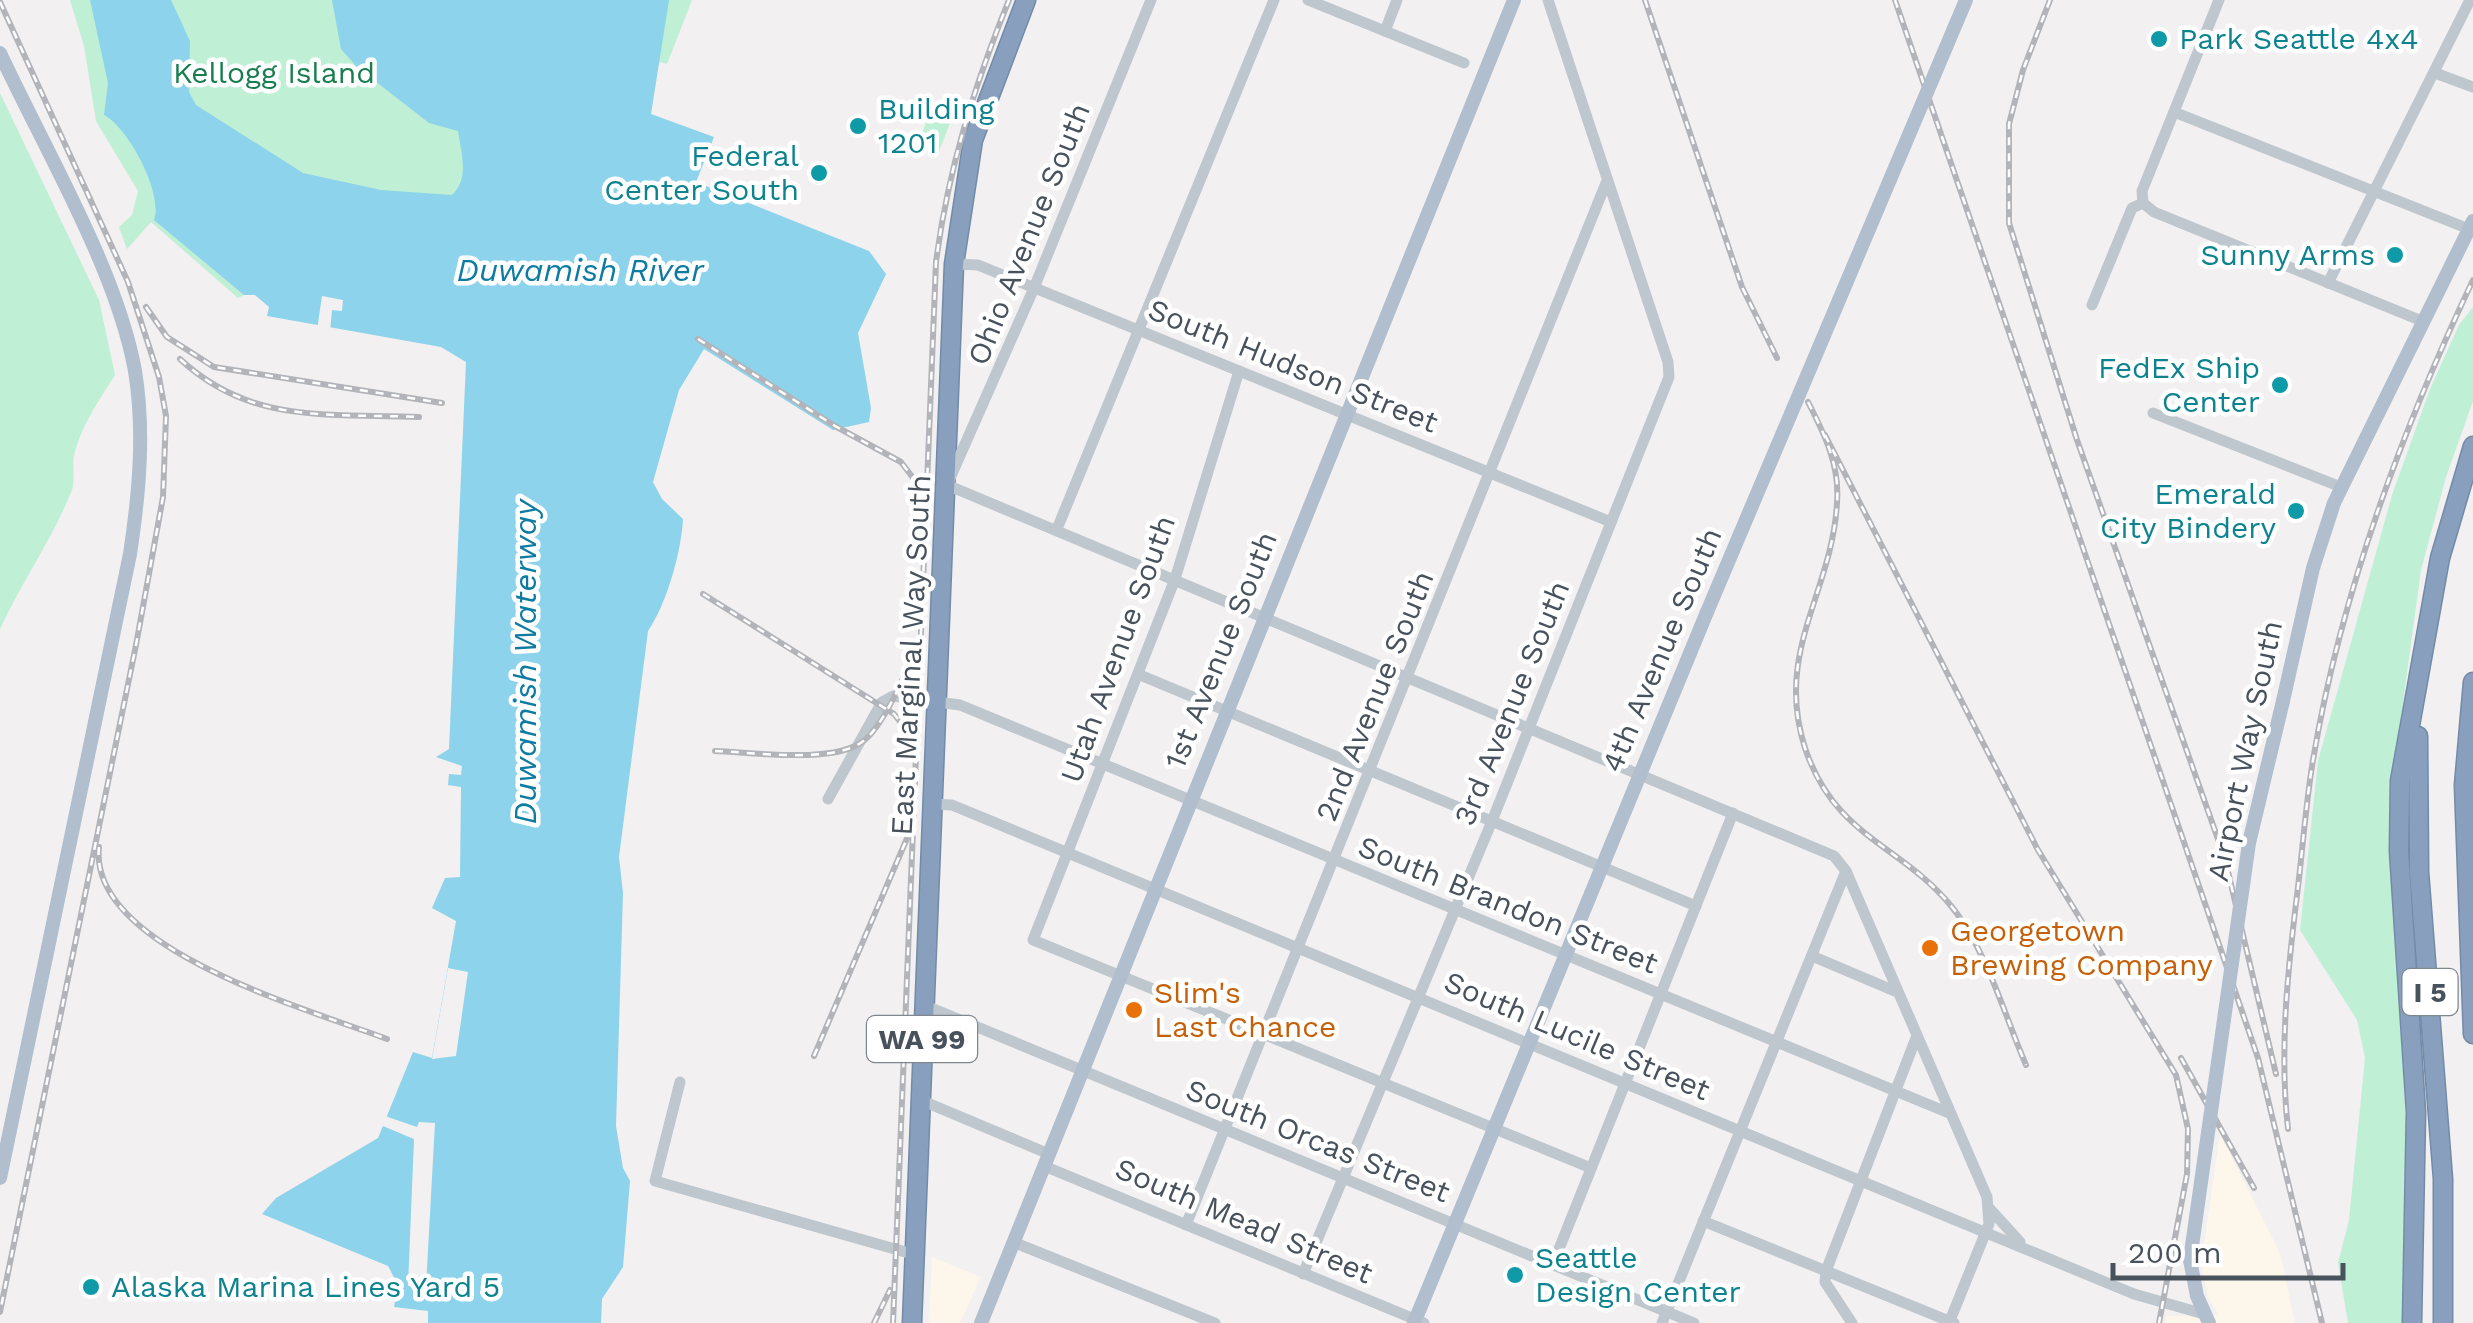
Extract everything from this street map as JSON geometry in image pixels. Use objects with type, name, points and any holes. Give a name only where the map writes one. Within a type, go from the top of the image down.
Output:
[{"type":"highway","name":"East Marginal Way South","points":[[912,1323],[954,264],[973,140],[1026,0]]},
{"type":"highway","name":"I 5","points":[[2443,1323],[2444,1179],[2415,777],[2422,661],[2440,558],[2473,446]]},
{"type":"highway","points":[[2412,1323],[2416,1112],[2398,823],[2400,781],[2422,661]]},
{"type":"highway","name":"I 5","points":[[2473,682],[2464,785],[2473,1034]]},
{"type":"main road","name":"1st Avenue South","points":[[982,1323],[1189,799],[1514,0]]},
{"type":"main road","name":"4th Avenue South","points":[[1418,1322],[1493,1126],[1966,0]]},
{"type":"main road","points":[[0,53],[120,311],[135,371],[140,452],[130,554],[0,1178]]},
{"type":"main road","name":"Airport Way South","points":[[2207,1318],[2190,1260],[2248,843],[2313,568],[2341,487],[2471,225]]},
{"type":"street","name":"Ohio Avenue South","points":[[947,484],[1034,288],[1151,0]]},
{"type":"street","points":[[1057,529],[1274,0]]},
{"type":"street","points":[[1308,0],[1464,62]]},
{"type":"street","points":[[1385,30],[1397,0]]},
{"type":"street","points":[[1548,0],[1606,183]]},
{"type":"street","points":[[2218,0],[2142,190],[2143,203],[2154,212],[2422,321]]},
{"type":"street","points":[[2328,283],[2470,0]]},
{"type":"street","points":[[2435,72],[2473,87]]},
{"type":"street","points":[[2174,112],[2375,192],[2471,225]]},
{"type":"street","name":"3rd Avenue South","points":[[1303,1274],[1492,821],[1670,369],[1606,183]]},
{"type":"street","name":"2nd Avenue South","points":[[1186,1225],[1606,183]]},
{"type":"street","points":[[2092,306],[2132,208],[2143,203]]},
{"type":"street","name":"South Hudson Street","points":[[954,264],[978,265],[1611,522]]},
{"type":"street","name":"Utah Avenue South","points":[[1119,974],[1033,940],[1175,579],[1239,371]]},
{"type":"street","points":[[2153,413],[2341,487]]},
{"type":"street","points":[[947,484],[1827,852],[1846,871],[1990,1208],[2009,1233],[2041,1256]]},
{"type":"street","points":[[1140,675],[1696,906]]},
{"type":"street","points":[[828,799],[882,702],[893,696],[937,700]]},
{"type":"street","name":"South Brandon Street","points":[[937,700],[960,705],[1104,763],[1949,1113]]},
{"type":"street","name":"South Lucile Street","points":[[932,804],[952,806],[2134,1294],[2207,1318]]},
{"type":"street","points":[[1552,1264],[1734,813]]},
{"type":"street","points":[[1665,1317],[1846,871]]},
{"type":"street","points":[[1812,956],[1897,992]]},
{"type":"street","points":[[1119,974],[1591,1168]]},
{"type":"street","name":"South Orcas Street","points":[[924,1005],[1552,1264],[1665,1317],[1694,1323]]},
{"type":"street","points":[[1852,1323],[1825,1282],[1826,1271],[1916,1038]]},
{"type":"street","points":[[680,1082],[654,1181],[916,1255]]},
{"type":"street","name":"South Mead Street","points":[[918,1099],[1186,1225],[1418,1322]]},
{"type":"street","points":[[1704,1221],[1952,1322],[1986,1233],[1990,1208]]},
{"type":"street","points":[[1013,1242],[1215,1323]]},
{"type":"shaded area","points":[[2220,1134],[2280,1253],[2295,1323],[2165,1323],[2166,1316],[2218,1315],[2208,1297],[2201,1264]]},
{"type":"shaded area","points":[[932,1257],[981,1277],[960,1323],[929,1323]]},
{"type":"green space","points":[[70,0],[120,0],[244,295],[238,298],[151,222],[127,249],[119,227],[132,215],[138,191],[96,121],[84,46]]},
{"type":"green space","name":"Kellogg Island","points":[[146,0],[372,0],[462,113],[470,210],[294,188],[190,128]]},
{"type":"green space","points":[[647,0],[692,0],[667,64],[660,62],[653,76]]},
{"type":"green space","points":[[0,93],[99,300],[115,375],[78,441],[73,485],[64,508],[0,629]]},
{"type":"green space","points":[[931,110],[952,118],[938,154],[917,146]]},
{"type":"green space","points":[[2473,307],[2473,401],[2446,477],[2421,570],[2393,776],[2391,841],[2406,1128],[2404,1323],[2348,1323],[2338,1263],[2349,1220],[2365,1058],[2357,1020],[2300,930],[2318,761],[2392,495],[2430,389],[2459,325]]},
{"type":"water","name":"Duwamish River","points":[[90,0],[171,0],[190,41],[189,92],[196,105],[303,173],[381,190],[452,195],[463,173],[458,131],[429,123],[357,67],[341,49],[332,0],[669,0],[651,114],[714,137],[696,182],[869,251],[886,274],[858,333],[871,408],[869,422],[833,430],[704,349],[679,390],[653,482],[662,499],[683,519],[672,577],[648,631],[619,857],[623,893],[616,1126],[623,1168],[630,1181],[623,1267],[602,1299],[601,1323],[428,1323],[428,1311],[394,1307],[398,1285],[388,1266],[262,1214],[276,1198],[378,1138],[413,1052],[432,1058],[456,921],[432,908],[445,878],[460,877],[461,787],[448,785],[449,774],[461,775],[462,766],[436,757],[449,749],[466,362],[441,347],[267,316],[269,307],[255,295],[244,295],[154,220],[154,194],[142,162],[123,133],[104,115],[108,83]]},
{"type":"pier","points":[[322,296],[343,300],[342,311],[332,310],[330,332],[317,330]]},
{"type":"pier","points":[[448,968],[468,972],[456,1056],[432,1059]]},
{"type":"pier","points":[[382,1115],[417,1127],[419,1122],[435,1123],[426,1287],[408,1286],[414,1139],[378,1124]]},
{"type":"railway","points":[[893,1323],[936,262],[964,129],[1009,0]]},
{"type":"railway","points":[[1645,0],[1742,287],[1777,358]]},
{"type":"railway","points":[[1895,0],[2258,1058],[2322,1323]]},
{"type":"railway","points":[[2050,0],[2023,70],[2009,124],[2009,223],[2077,440],[2225,859],[2276,1074]]},
{"type":"railway","points":[[0,2],[128,282],[159,377],[166,416],[163,497],[136,645],[0,1312]]},
{"type":"railway","points":[[2288,1129],[2284,1069],[2288,978],[2308,792],[2325,698],[2376,514],[2473,280]]},
{"type":"railway","points":[[146,307],[167,337],[214,367],[442,403]]},
{"type":"railway","points":[[698,339],[835,426],[901,462],[920,487],[923,502]]},
{"type":"railway","points":[[180,359],[207,380],[263,405],[322,414],[419,417]]},
{"type":"railway","points":[[1808,402],[1830,451],[1837,503],[1826,566],[1800,652],[1796,682],[1797,714],[1805,748],[1833,802],[1932,886],[1964,924],[1985,963],[2026,1065]]},
{"type":"railway","points":[[1825,435],[2038,850],[2176,1075],[2188,1129],[2187,1174],[2159,1323]]},
{"type":"railway","points":[[703,594],[894,714],[906,729],[912,749]]},
{"type":"railway","points":[[715,751],[812,755],[849,749],[870,735],[886,712],[916,647]]},
{"type":"railway","points":[[814,1056],[908,836]]},
{"type":"railway","points":[[99,847],[105,883],[129,916],[166,945],[261,993],[387,1039]]},
{"type":"railway","points":[[2181,1058],[2254,1188]]},
{"type":"railway","points":[[874,1323],[890,1290]]},
{"type":"place","name":"Park Seattle 4x4","points":[[2159,39]]},
{"type":"place","name":"Building 1201","points":[[858,126]]},
{"type":"place","name":"Federal Center South","points":[[819,173]]},
{"type":"place","name":"Sunny Arms","points":[[2395,255]]},
{"type":"place","name":"FedEx Ship Center","points":[[2280,385]]},
{"type":"place","name":"Emerald City Bindery","points":[[2296,511]]},
{"type":"place","name":"Georgetown Brewing Company","points":[[1930,948]]},
{"type":"place","name":"Slim's Last Chance","points":[[1134,1010]]},
{"type":"place","name":"Seattle Design Center","points":[[1515,1275]]},
{"type":"place","name":"Alaska Marina Lines Yard 5","points":[[91,1287]]},
{"type":"water label","name":"Duwamish Waterway","points":[[525,662]]}]
